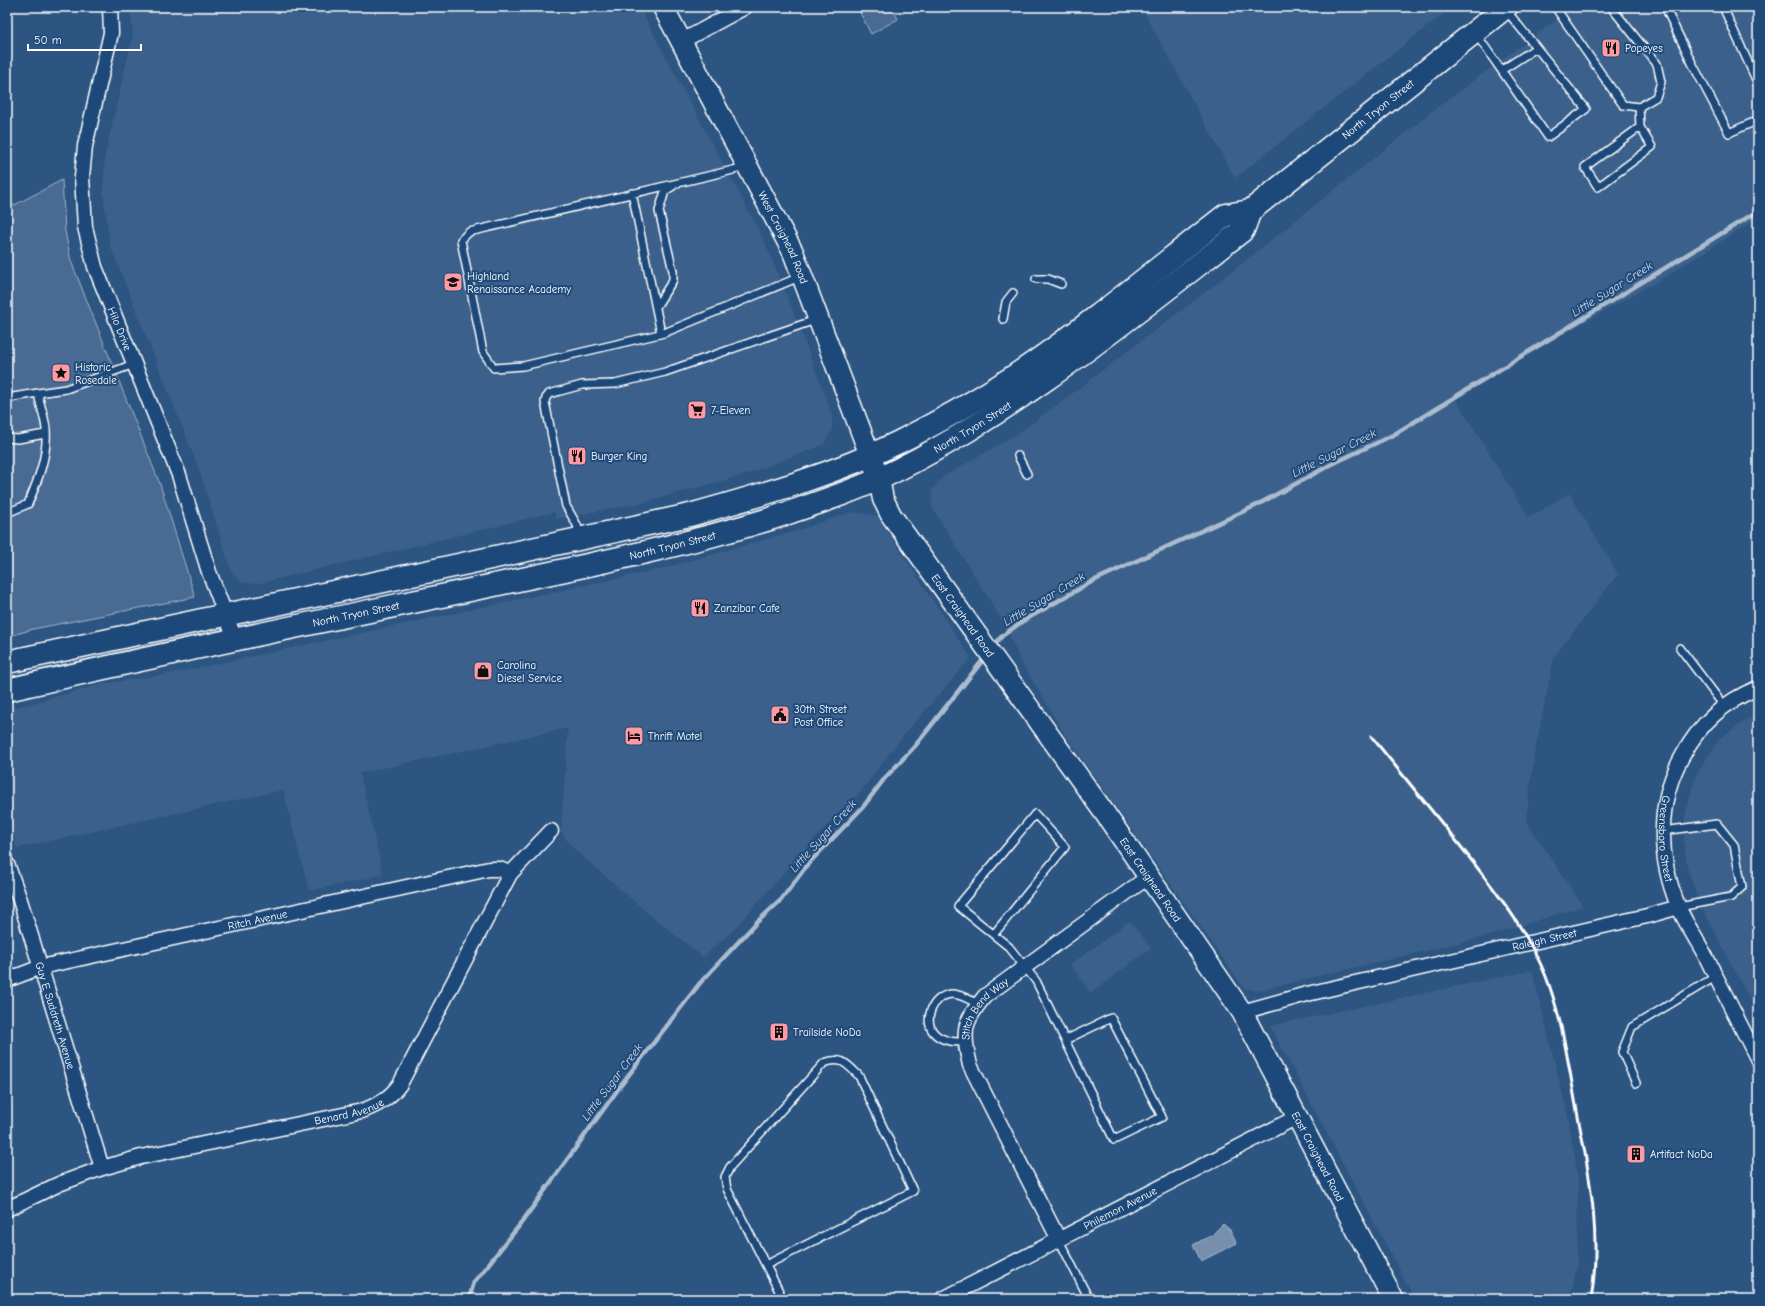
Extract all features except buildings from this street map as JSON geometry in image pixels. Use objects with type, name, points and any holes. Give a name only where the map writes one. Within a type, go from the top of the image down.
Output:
[{"type":"main road","name":"North Tryon Street","points":[[7,662],[690,515],[736,502],[843,466],[870,455],[897,443],[951,414],[1024,369],[1080,329],[1226,215],[1250,210],[1505,8]]},
{"type":"main road","name":"North Tryon Street","points":[[7,690],[235,640],[620,559],[725,533],[804,508],[879,479],[967,432],[1059,371],[1244,230],[1250,210]]},
{"type":"street","name":"Hilo Drive","points":[[110,7],[112,33],[85,146],[82,177],[84,220],[90,253],[179,475],[209,572],[235,640]]},
{"type":"street","name":"West Craighead Road","points":[[663,7],[793,252],[879,479]]},
{"type":"street","points":[[682,41],[745,7]]},
{"type":"street","name":"East Craighead Road","points":[[879,479],[883,498],[891,515],[1007,676],[1242,1012],[1261,1052],[1297,1116],[1393,1299]]},
{"type":"street","name":"Greensboro Street","points":[[1678,907],[1667,871],[1662,831],[1664,804],[1676,766],[1696,732],[1724,706],[1758,688]]},
{"type":"street","name":"Benard Avenue","points":[[7,1209],[59,1184],[102,1168],[190,1146],[362,1111],[377,1105],[390,1096],[400,1084],[510,874],[551,831]]},
{"type":"street","name":"Guy E Suddreth Avenue","points":[[7,864],[41,968],[102,1168]]},
{"type":"street","name":"Ritch Avenue","points":[[7,980],[41,968],[488,869],[500,869],[510,874]]},
{"type":"street","name":"Stitch Bend Way","points":[[1059,1240],[970,1065],[965,1029],[972,1011],[984,996],[1148,877]]},
{"type":"street","points":[[1678,907],[1716,976],[1758,1060]]},
{"type":"street","name":"Raleigh Street","points":[[1242,1012],[1315,992],[1633,919],[1678,907]]},
{"type":"street","name":"Philemon Avenue","points":[[943,1299],[1297,1116]]},
{"type":"lane","points":[[1555,7],[1623,105],[1639,107],[1656,97],[1661,82],[1657,64],[1611,7]]},
{"type":"lane","points":[[1665,7],[1692,63],[1729,133],[1758,120]]},
{"type":"lane","points":[[1723,7],[1758,84]]},
{"type":"lane","points":[[1475,32],[1548,137],[1586,109],[1505,8]]},
{"type":"lane","points":[[1502,70],[1536,48]]},
{"type":"lane","points":[[1639,107],[1640,127],[1652,147],[1598,187],[1585,167],[1640,127]]},
{"type":"lane","points":[[748,166],[469,232],[461,240],[483,352],[494,368],[523,366],[661,333],[802,276]]},
{"type":"lane","points":[[656,307],[673,280],[673,271],[659,210],[665,191],[680,182]]},
{"type":"lane","points":[[632,193],[661,333]]},
{"type":"lane","points":[[1036,279],[1048,279],[1060,284]]},
{"type":"lane","points":[[1003,319],[1006,302],[1013,293]]},
{"type":"lane","points":[[580,538],[577,525],[566,506],[545,402],[546,398],[553,392],[582,385],[604,386],[665,372],[818,318]]},
{"type":"lane","points":[[7,398],[66,389],[134,364]]},
{"type":"lane","points":[[7,514],[28,504],[38,479],[44,458],[45,434],[38,393]]},
{"type":"lane","points":[[7,438],[18,439],[45,434]]},
{"type":"lane","points":[[1018,456],[1027,474]]},
{"type":"lane","points":[[1680,648],[1724,706]]},
{"type":"lane","points":[[994,934],[1065,847],[1035,814],[958,906],[1009,947],[1025,965],[1036,981],[1114,1140],[1162,1116],[1111,1018],[1066,1040]]},
{"type":"lane","points":[[1662,831],[1716,824],[1734,845],[1742,887],[1731,897],[1678,907]]},
{"type":"lane","points":[[1636,1083],[1622,1052],[1632,1027],[1716,976]]},
{"type":"lane","points":[[966,1042],[949,1042],[937,1036],[930,1028],[929,1017],[933,1005],[941,997],[952,994],[964,997],[978,1004]]},
{"type":"lane","points":[[766,1264],[913,1191],[859,1076],[846,1062],[834,1060],[824,1063],[730,1167],[725,1177],[727,1189],[784,1299]]},
{"type":"lane","points":[[1059,1240],[1089,1299]]},
{"type":"shaded area","name":"Highland Renaissance Academy","points":[[130,7],[639,7],[763,238],[792,308],[832,414],[832,431],[823,445],[747,474],[642,503],[556,519],[555,512],[256,584],[241,582],[231,571],[199,469],[110,245],[103,193],[105,155],[133,34]]},
{"type":"shaded area","points":[[857,7],[892,7],[898,19],[871,34]]},
{"type":"shaded area","points":[[1141,7],[1452,7],[1235,178]]},
{"type":"shaded area","points":[[1574,7],[1758,7],[1758,218],[1668,275],[1454,396],[1529,518],[1569,493],[1618,574],[1554,657],[1534,756],[1526,821],[1583,906],[1488,936],[1256,991],[1244,988],[1066,736],[1019,658],[1006,627],[932,507],[932,490],[943,477],[1017,434],[1061,402],[1221,280],[1439,106]]},
{"type":"shaded area","name":"Historic Rosedale","points":[[62,180],[65,231],[71,261],[160,484],[195,597],[33,629],[7,637],[7,209]]},
{"type":"shaded area","points":[[851,512],[877,516],[971,658],[903,736],[859,794],[848,802],[733,930],[703,957],[650,915],[573,848],[561,832],[568,728],[360,773],[383,875],[309,891],[283,790],[17,848],[7,818],[7,710],[103,684],[179,672],[657,570],[796,531]]},
{"type":"shaded area","points":[[1758,712],[1758,1015],[1699,902],[1687,867],[1684,842],[1685,816],[1696,775],[1720,738]]},
{"type":"shaded area","points":[[1130,921],[1151,948],[1091,993],[1070,965]]},
{"type":"shaded area","points":[[1532,970],[1568,1116],[1578,1177],[1577,1265],[1570,1299],[1415,1299],[1270,1026]]},
{"type":"shaded area","points":[[1223,1224],[1230,1230],[1237,1243],[1201,1261],[1193,1245],[1212,1235]]},
{"type":"waterway","name":"Little Sugar Creek","points":[[992,648],[1002,636],[1023,621],[1093,581],[1255,506],[1332,464],[1393,435],[1758,211]]},
{"type":"waterway","name":"Little Sugar Creek","points":[[469,1299],[474,1282],[519,1226],[627,1077],[700,983],[757,922],[781,900],[808,864],[863,807],[885,778],[915,746],[986,656]]},
{"type":"railway","points":[[1371,736],[1458,843],[1506,906],[1537,956],[1545,974],[1552,992],[1562,1030],[1591,1191],[1595,1234],[1594,1278],[1591,1299]]},
{"type":"place","name":"Popeyes","points":[[1611,48]]},
{"type":"place","name":"Highland Renaissance Academy","points":[[453,282]]},
{"type":"place","name":"Historic Rosedale","points":[[61,373]]},
{"type":"place","name":"7-Eleven","points":[[697,410]]},
{"type":"place","name":"Burger King","points":[[577,456]]},
{"type":"place","name":"Zanzibar Cafe","points":[[700,608]]},
{"type":"place","name":"Carolina Diesel Service","points":[[483,671]]},
{"type":"place","name":"30th Street Post Office","points":[[780,715]]},
{"type":"place","name":"Thrift Motel","points":[[634,736]]},
{"type":"place","name":"Trailside NoDa","points":[[779,1032]]},
{"type":"place","name":"Artifact NoDa","points":[[1636,1154]]}]
